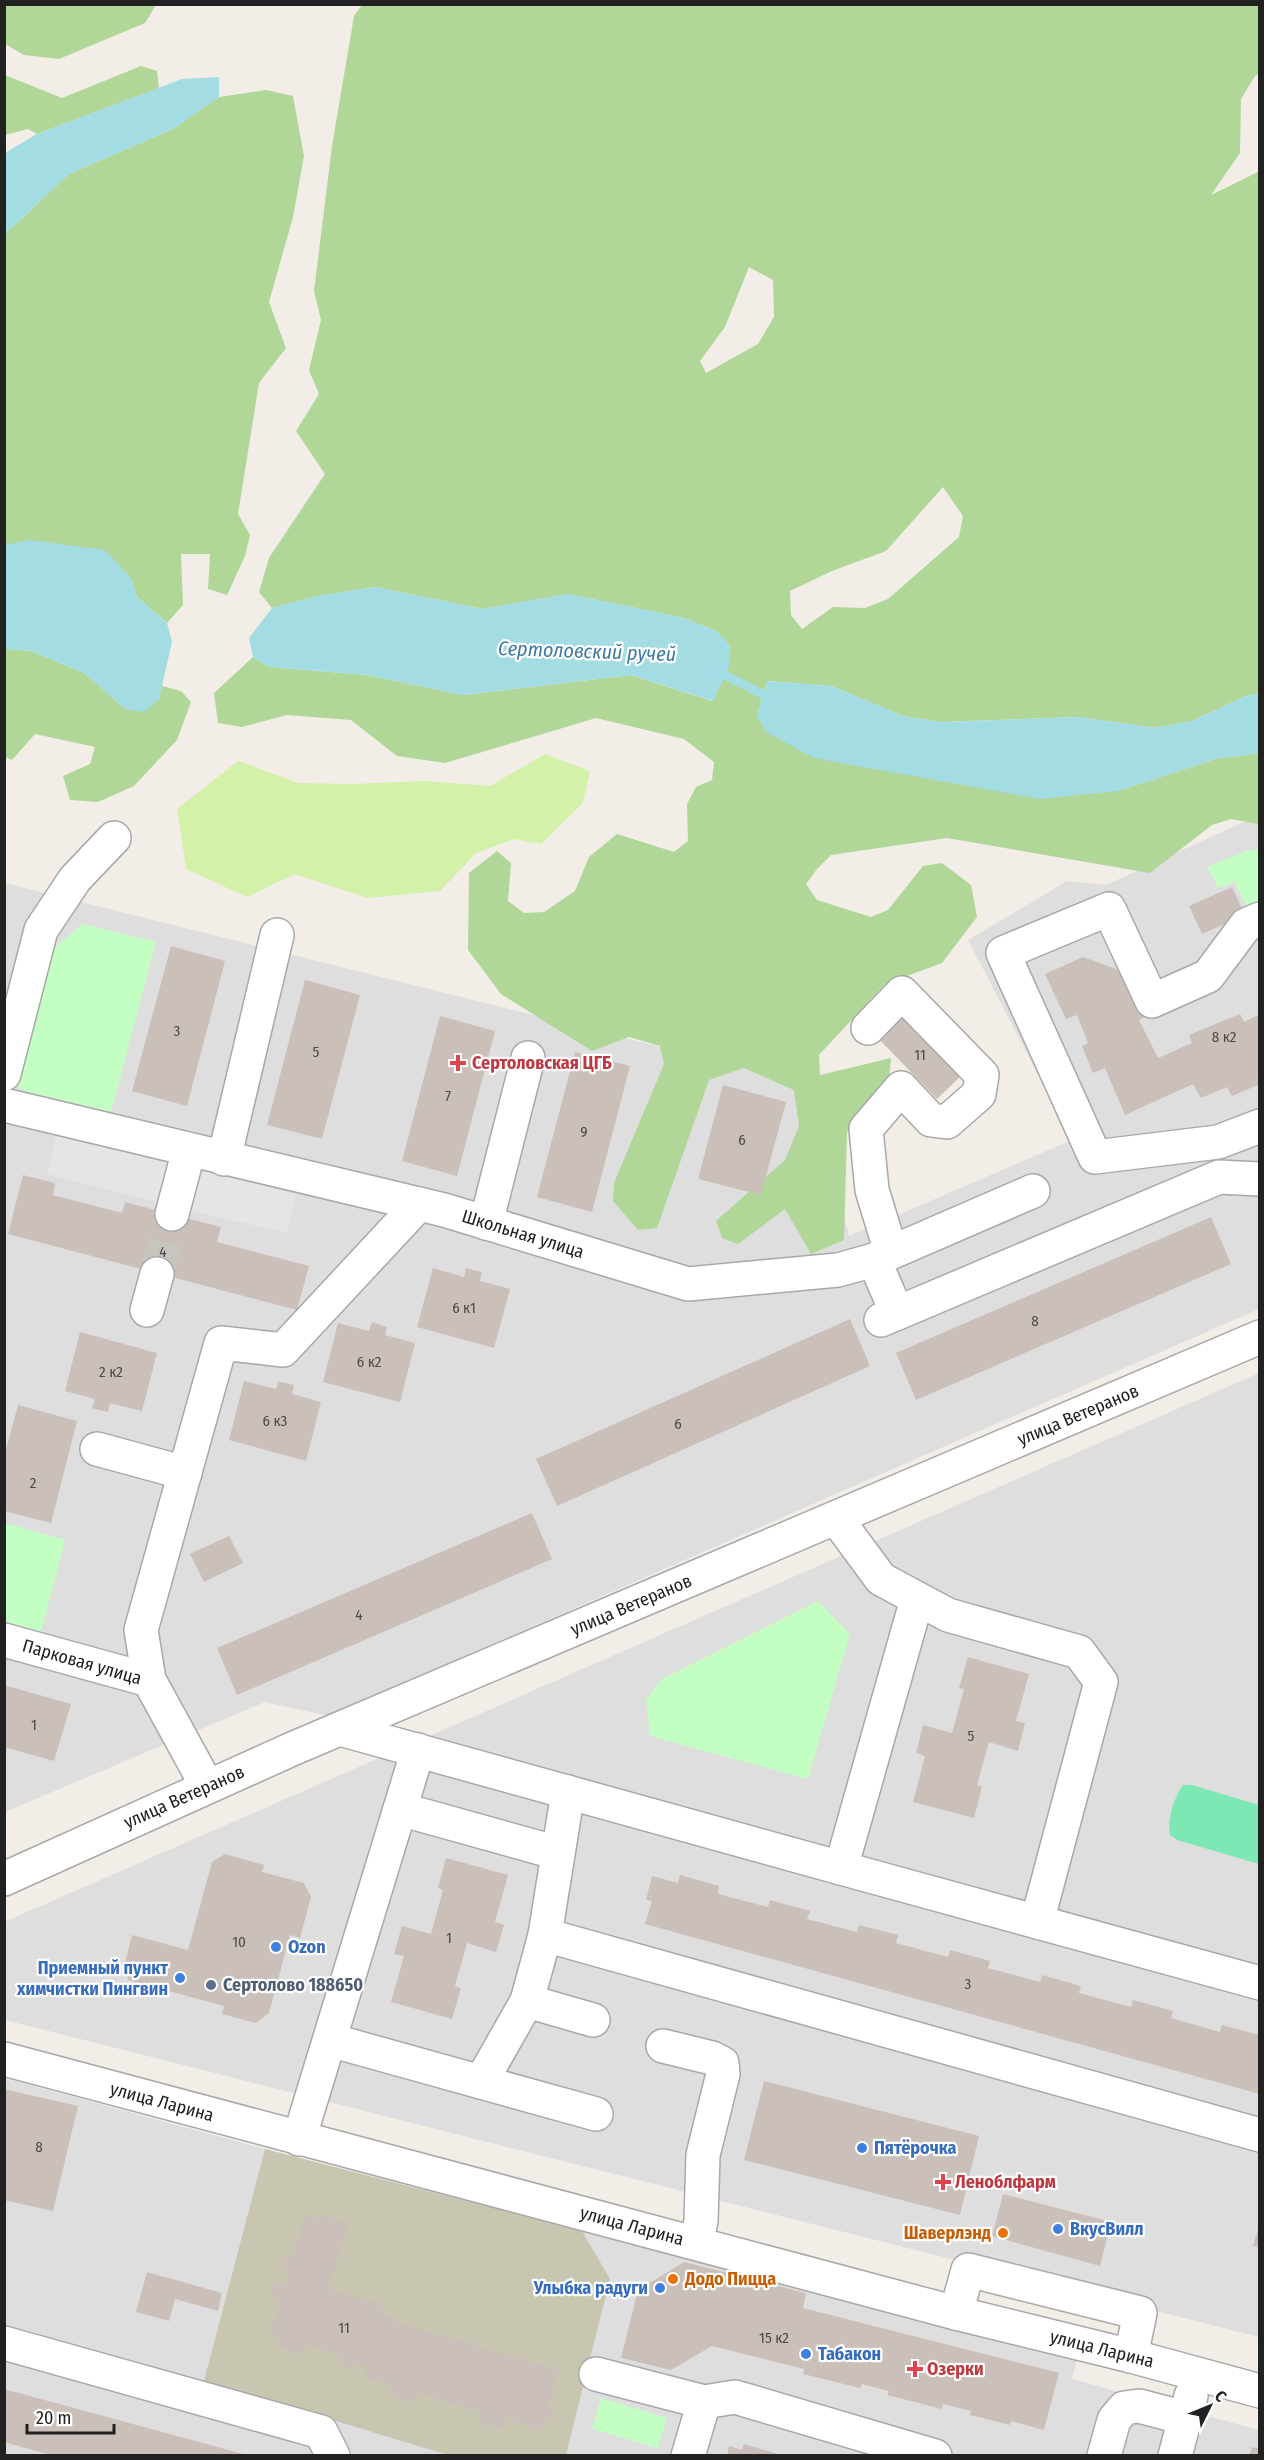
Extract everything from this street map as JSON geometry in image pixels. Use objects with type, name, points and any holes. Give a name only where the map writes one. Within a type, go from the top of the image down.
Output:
[{"type":"street","points":[[4,1074],[41,930],[75,879],[114,838]]},
{"type":"street","points":[[1260,919],[1246,925],[1208,976],[1152,1001],[1109,909],[1003,953],[1095,1157],[1218,1142],[1260,1126]]},
{"type":"street","points":[[224,1159],[277,935]]},
{"type":"street","points":[[868,1028],[902,993],[982,1075],[979,1094],[947,1122],[931,1120],[901,1088],[866,1129],[889,1317],[1219,1177],[1260,1179]]},
{"type":"street","points":[[486,1223],[528,1058]]},
{"type":"street","name":"Школьная улица","points":[[4,1105],[419,1204],[688,1284],[838,1270],[882,1256],[1033,1191]]},
{"type":"street","points":[[172,1214],[189,1150]]},
{"type":"street","points":[[149,1680],[141,1630],[221,1343],[283,1350],[419,1204]]},
{"type":"street","points":[[147,1310],[157,1274]]},
{"type":"street","name":"улица Ветеранов","points":[[4,1879],[207,1786],[1260,1337]]},
{"type":"street","points":[[97,1449],[185,1473]]},
{"type":"street","points":[[836,1518],[880,1579],[948,1615],[1079,1652],[1101,1682],[1037,1922]]},
{"type":"street","points":[[841,1868],[917,1599]]},
{"type":"street","name":"Парковая улица","points":[[4,1640],[149,1680],[207,1786]]},
{"type":"street","points":[[340,1729],[1260,1983]]},
{"type":"street","points":[[299,2139],[418,1750]]},
{"type":"street","points":[[481,2082],[527,2001],[545,1935],[568,1792]]},
{"type":"street","points":[[400,1809],[558,1853]]},
{"type":"street","points":[[545,1935],[1260,2135]]},
{"type":"street","points":[[527,2001],[593,2020]]},
{"type":"street","points":[[330,2040],[596,2114]]},
{"type":"street","points":[[663,2046],[712,2058],[722,2063],[723,2074],[703,2155],[701,2221],[696,2243]]},
{"type":"street","name":"улица Ларина","points":[[4,2059],[956,2313],[1131,2356],[1260,2391]]},
{"type":"street","points":[[956,2313],[968,2270],[1140,2313],[1131,2356]]},
{"type":"street","points":[[4,2343],[321,2432],[333,2456]]},
{"type":"street","points":[[596,2374],[704,2402],[735,2397],[935,2456]]},
{"type":"street","points":[[1175,2456],[1198,2374]]},
{"type":"street","points":[[688,2456],[704,2402]]},
{"type":"street","points":[[1104,2456],[1114,2420],[1124,2408],[1139,2406],[1185,2418]]},
{"type":"shaded area","points":[[1259,815],[1259,1309],[328,1716],[265,1702],[5,1812],[5,883],[813,1085],[849,1236],[1072,1140],[968,940],[1067,881],[1106,885]]},
{"type":"shaded area","points":[[57,1132],[175,1161],[165,1204],[47,1174]]},
{"type":"shaded area","points":[[194,1166],[297,1191],[287,1233],[184,1209]]},
{"type":"shaded area","points":[[1259,1373],[1259,2337],[5,2020],[4,1922]]},
{"type":"shaded area","points":[[4,2078],[265,2149],[1077,2359],[1072,2379],[1259,2430],[1259,2455],[5,2455]]},
{"type":"shaded area","points":[[265,2149],[582,2231],[610,2279],[566,2455],[448,2455],[204,2381]]},
{"type":"green space","points":[[4,5],[156,5],[145,23],[59,59],[24,55],[5,44]]},
{"type":"green space","points":[[362,5],[1259,5],[1259,74],[1255,76],[1241,99],[1240,153],[1211,195],[1258,172],[1259,693],[1246,696],[1192,721],[1155,728],[1078,717],[941,722],[903,716],[831,686],[767,681],[757,716],[1118,791],[1215,759],[1259,753],[1259,824],[1231,819],[1212,825],[1150,873],[947,838],[831,855],[806,884],[817,900],[871,917],[888,910],[923,866],[942,863],[971,885],[977,917],[942,963],[885,984],[819,1055],[820,1075],[891,1058],[889,1078],[847,1132],[844,1240],[811,1254],[785,1209],[738,1244],[722,1238],[716,1221],[785,1160],[799,1126],[794,1090],[744,1068],[709,1080],[657,1228],[638,1230],[613,1201],[614,1183],[664,1064],[660,1046],[629,1037],[592,1051],[501,994],[468,950],[469,873],[497,851],[511,863],[508,901],[524,913],[544,912],[575,891],[589,857],[617,834],[674,852],[688,841],[687,804],[696,787],[712,780],[714,762],[684,739],[596,718],[445,763],[397,756],[351,720],[287,715],[242,727],[218,723],[214,693],[253,657],[269,667],[367,675],[463,695],[631,675],[712,701],[730,647],[718,632],[684,618],[568,594],[483,609],[375,587],[318,596],[272,608],[259,592],[269,558],[325,474],[296,431],[319,394],[309,370],[321,320],[314,291],[332,146],[354,16]],"holes":[[[749,267],[773,280],[774,317],[758,344],[706,373],[700,361],[725,327]],[[943,487],[963,516],[959,537],[888,599],[865,608],[833,607],[802,629],[791,615],[790,591],[832,571],[886,551]]]},
{"type":"green space","points":[[141,66],[157,71],[159,88],[37,134],[28,129],[5,135],[5,75],[62,98]]},
{"type":"green space","points":[[266,90],[293,96],[304,156],[293,217],[269,302],[286,348],[259,383],[238,514],[250,535],[245,556],[227,595],[208,589],[210,554],[181,554],[183,605],[167,623],[137,597],[131,578],[5,545],[5,234],[69,174],[173,129],[219,97]]},
{"type":"green space","points":[[5,649],[31,651],[84,673],[125,709],[159,699],[162,686],[181,691],[191,702],[177,740],[134,786],[98,802],[70,800],[63,776],[90,764],[95,747],[35,734],[12,760],[5,757]]},
{"type":"green space","points":[[545,754],[590,771],[583,803],[541,844],[514,839],[476,853],[440,891],[368,898],[295,874],[247,897],[186,869],[177,809],[238,761],[298,783],[353,784],[425,781],[490,786]]},
{"type":"green space","points":[[1259,849],[1259,910],[1250,914],[1235,882],[1218,888],[1207,867],[1247,851]]},
{"type":"green space","points":[[83,924],[156,942],[111,1112],[24,1091],[17,1086],[17,1077],[49,952]]},
{"type":"green space","points":[[5,1523],[65,1540],[41,1632],[5,1621]]},
{"type":"green space","points":[[818,1601],[850,1634],[808,1779],[650,1736],[646,1700],[662,1679]]},
{"type":"green space","points":[[1183,1785],[1192,1785],[1259,1805],[1259,1864],[1177,1840],[1170,1835],[1172,1809]]},
{"type":"green space","points":[[601,2398],[667,2418],[658,2448],[592,2429]]},
{"type":"water","points":[[219,77],[219,97],[173,129],[69,174],[5,234],[5,153],[37,134],[182,79]]},
{"type":"water","points":[[29,540],[105,550],[131,578],[137,597],[167,623],[172,642],[159,699],[144,712],[125,709],[84,673],[31,651],[5,649],[5,545]]},
{"type":"water","points":[[375,587],[483,609],[568,594],[684,618],[718,632],[730,647],[729,667],[713,701],[631,675],[463,695],[367,675],[269,667],[253,657],[249,638],[272,608],[318,596]]},
{"type":"water","points":[[767,681],[831,686],[903,716],[941,722],[1078,717],[1155,728],[1192,721],[1246,696],[1259,693],[1259,753],[1215,759],[1118,791],[1040,799],[814,758],[766,732],[757,716]]},
{"type":"building","points":[[1232,887],[1245,915],[1202,934],[1189,906]]},
{"type":"building","points":[[171,946],[225,961],[187,1106],[132,1091]]},
{"type":"building","points":[[1083,957],[1130,974],[1148,1015],[1139,1020],[1158,1058],[1192,1043],[1189,1035],[1240,1014],[1244,1022],[1260,1014],[1260,1076],[1257,1077],[1260,1084],[1232,1096],[1227,1087],[1201,1098],[1193,1084],[1125,1115],[1105,1068],[1093,1073],[1082,1046],[1088,1043],[1077,1015],[1066,1019],[1045,974]]},
{"type":"building","points":[[305,980],[360,995],[322,1139],[267,1125]]},
{"type":"building","points":[[904,1011],[964,1073],[937,1099],[877,1037]]},
{"type":"building","points":[[440,1016],[495,1031],[457,1176],[402,1161]]},
{"type":"building","points":[[575,1052],[630,1066],[592,1212],[537,1197]]},
{"type":"building","points":[[723,1085],[786,1102],[761,1195],[698,1179]]},
{"type":"building","points":[[23,1175],[55,1183],[53,1195],[122,1213],[125,1202],[221,1227],[217,1242],[309,1266],[297,1310],[8,1234]]},
{"type":"building","points":[[1211,1217],[1231,1264],[916,1400],[896,1353]]},
{"type":"building","points":[[433,1268],[464,1277],[466,1268],[482,1272],[480,1281],[510,1289],[494,1348],[417,1327]]},
{"type":"building","points":[[850,1319],[870,1366],[557,1506],[536,1459]]},
{"type":"building","points":[[372,1322],[387,1327],[385,1335],[415,1343],[400,1402],[323,1382],[338,1323],[369,1331]]},
{"type":"building","points":[[80,1332],[157,1353],[142,1411],[110,1403],[108,1412],[99,1410],[92,1408],[95,1399],[65,1391]]},
{"type":"building","points":[[244,1381],[276,1389],[278,1381],[294,1385],[292,1394],[321,1402],[306,1461],[229,1440]]},
{"type":"building","points":[[18,1405],[77,1421],[51,1523],[4,1511],[4,1449],[6,1449]]},
{"type":"building","points":[[532,1513],[552,1559],[237,1695],[217,1648]]},
{"type":"building","points":[[229,1536],[243,1563],[204,1582],[190,1554]]},
{"type":"building","points":[[968,1657],[1029,1674],[1016,1721],[1025,1723],[1018,1751],[989,1742],[977,1785],[982,1787],[974,1818],[913,1802],[925,1756],[916,1753],[923,1725],[952,1733],[964,1689],[959,1688]]},
{"type":"building","points":[[4,1685],[71,1704],[54,1761],[4,1747]]},
{"type":"building","points":[[225,1854],[264,1865],[262,1872],[304,1883],[311,1897],[300,1938],[290,1935],[269,2013],[256,2023],[222,2014],[224,2006],[128,1980],[125,1963],[132,1935],[188,1950],[212,1862]]},
{"type":"building","points":[[446,1858],[508,1875],[495,1922],[504,1925],[496,1952],[467,1943],[455,1986],[461,1988],[452,2019],[391,2002],[404,1956],[394,1954],[402,1926],[431,1934],[443,1890],[438,1888]]},
{"type":"building","points":[[680,1875],[719,1886],[718,1894],[768,1907],[770,1900],[810,1911],[807,1919],[857,1932],[859,1925],[898,1935],[896,1943],[948,1957],[950,1950],[990,1961],[988,1968],[1040,1982],[1042,1975],[1081,1986],[1079,1993],[1131,2007],[1133,2000],[1173,2011],[1171,2018],[1220,2032],[1222,2025],[1260,2035],[1260,2094],[645,1924],[652,1901],[646,1900],[652,1876],[678,1883]]},
{"type":"building","name":"Пятёрочка","points":[[764,2081],[979,2136],[960,2215],[744,2160]]},
{"type":"building","points":[[4,2089],[78,2106],[53,2211],[4,2200]]},
{"type":"building","points":[[1003,2194],[1111,2222],[1100,2266],[992,2236]]},
{"type":"building","points":[[305,2215],[320,2219],[322,2215],[348,2223],[329,2289],[383,2304],[381,2313],[395,2317],[393,2321],[559,2370],[548,2408],[553,2410],[549,2425],[544,2423],[542,2430],[506,2419],[503,2429],[478,2422],[481,2412],[417,2393],[414,2403],[389,2395],[392,2385],[364,2377],[366,2368],[353,2364],[351,2369],[336,2364],[339,2354],[306,2345],[303,2355],[278,2347],[281,2337],[270,2334],[280,2300],[270,2297],[274,2283],[284,2286],[289,2271],[279,2268],[282,2255],[292,2258]]},
{"type":"building","points":[[1260,2226],[1260,2248],[1253,2246]]},
{"type":"building","points":[[684,2262],[806,2293],[803,2308],[1059,2373],[1044,2430],[1011,2421],[1010,2425],[970,2415],[971,2411],[943,2404],[942,2409],[887,2395],[889,2391],[862,2384],[860,2388],[803,2374],[804,2369],[712,2346],[671,2370],[621,2358],[638,2290]]},
{"type":"building","points":[[147,2272],[222,2293],[218,2311],[175,2299],[169,2321],[136,2312]]},
{"type":"building","points":[[4,2389],[247,2456],[54,2456],[4,2442]]},
{"type":"building","points":[[744,2444],[781,2456],[727,2456],[729,2446],[742,2450]]},
{"type":"building","points":[[1252,2447],[1260,2449],[1260,2456],[1249,2456]]},
{"type":"waterway","name":"Сертоловский ручей","points":[[717,671],[774,700]]},
{"type":"tunnel","points":[[157,1274],[172,1214]]},
{"type":"place","name":"Сертоловская ЦГБ","points":[[458,1063]]},
{"type":"place","name":"Ozon","points":[[276,1947]]},
{"type":"place","name":"Приемный пункт химчистки Пингвин","points":[[180,1978]]},
{"type":"place","name":"Сертолово 188650","points":[[211,1985]]},
{"type":"place","name":"Пятёрочка","points":[[862,2148]]},
{"type":"place","name":"Леноблфарм","points":[[943,2182]]},
{"type":"place","name":"ВкусВилл","points":[[1058,2229]]},
{"type":"place","name":"Шаверлэнд","points":[[1003,2233]]},
{"type":"place","name":"Додо Пицца","points":[[673,2279]]},
{"type":"place","name":"Улыбка радуги","points":[[660,2288]]},
{"type":"place","name":"Табакон","points":[[806,2354]]},
{"type":"place","name":"Озерки","points":[[915,2369]]}]
